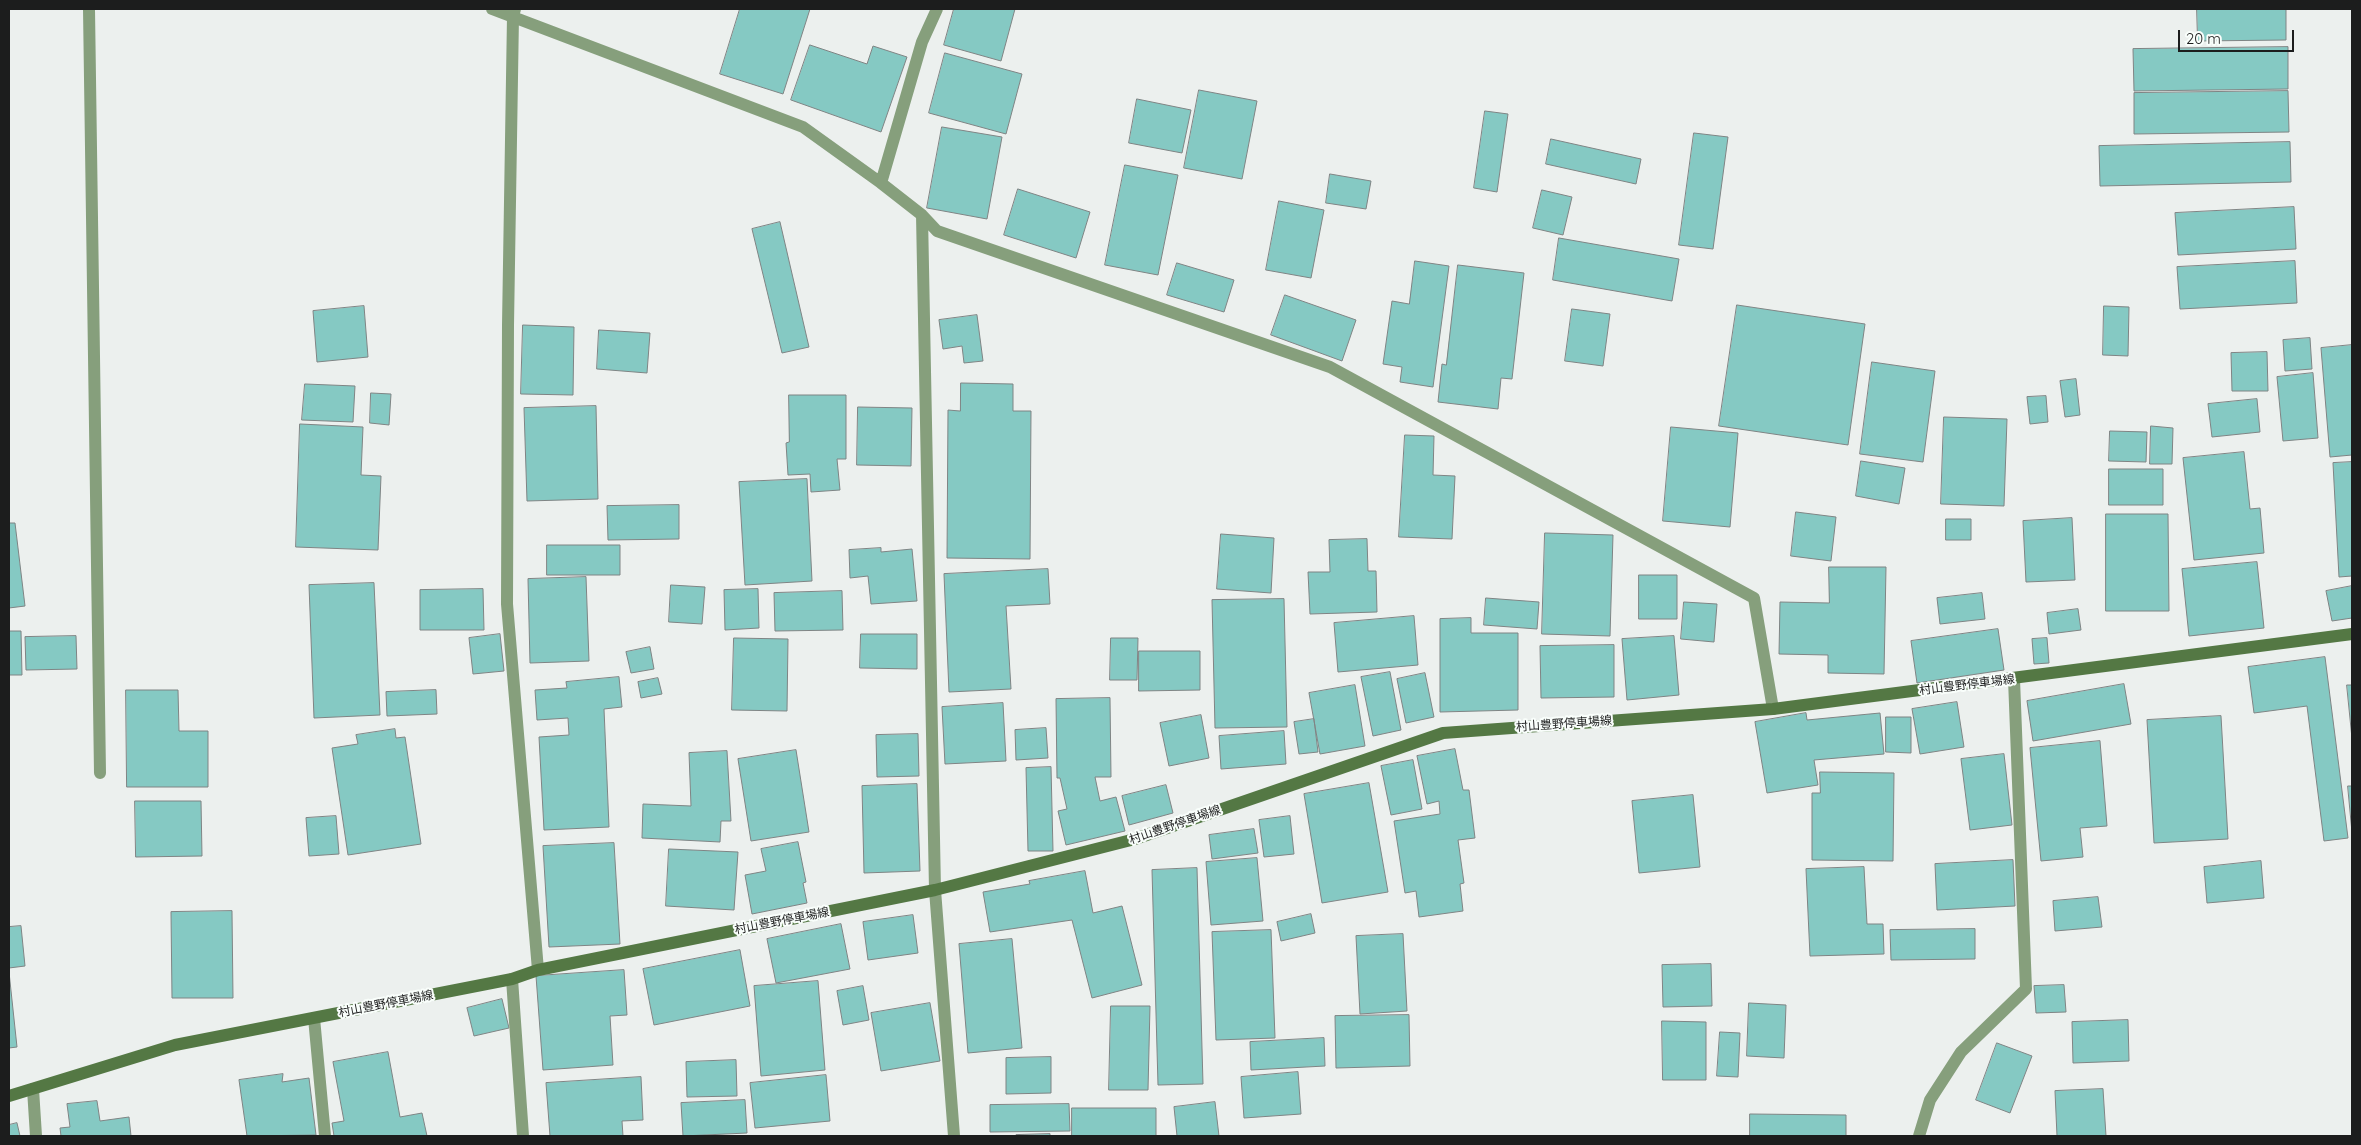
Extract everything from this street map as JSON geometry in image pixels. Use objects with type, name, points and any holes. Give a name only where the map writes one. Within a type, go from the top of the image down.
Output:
[{"type":"main road","name":"村山豊野停車場線","points":[[9,1096],[175,1045],[512,979],[538,970],[935,890],[1135,839],[1443,733],[1773,709],[2352,634]]},
{"type":"street","points":[[89,9],[100,773]]},
{"type":"street","points":[[492,9],[514,12],[803,127],[881,183],[922,215],[937,231],[1330,367],[1754,598],[1773,709]]},
{"type":"street","points":[[881,183],[922,42],[937,9]]},
{"type":"street","points":[[514,12],[508,325],[507,604],[538,970]]},
{"type":"street","points":[[922,215],[935,890],[954,1136]]},
{"type":"street","points":[[1919,1136],[1930,1100],[1961,1052],[2026,989],[2014,679]]},
{"type":"street","points":[[512,979],[523,1136]]},
{"type":"street","points":[[314,1018],[325,1136]]},
{"type":"street","points":[[33,1089],[36,1136]]},
{"type":"building","points":[[740,9],[810,9],[783,94],[720,74]]},
{"type":"building","points":[[954,9],[1015,9],[1001,61],[944,45]]},
{"type":"building","points":[[2197,9],[2286,9],[2286,40],[2198,41]]},
{"type":"building","points":[[810,45],[867,64],[873,46],[907,57],[881,132],[791,100]]},
{"type":"building","points":[[2288,47],[2288,89],[2134,91],[2133,49]]},
{"type":"building","points":[[945,53],[1022,74],[1006,134],[929,113]]},
{"type":"building","points":[[1199,90],[1257,101],[1242,179],[1184,168]]},
{"type":"building","points":[[2288,91],[2289,132],[2134,134],[2134,93]]},
{"type":"building","points":[[1137,99],[1191,110],[1182,153],[1129,143]]},
{"type":"building","points":[[1485,111],[1508,114],[1497,192],[1474,188]]},
{"type":"building","points":[[942,127],[1002,137],[987,219],[927,208]]},
{"type":"building","points":[[1694,133],[1728,137],[1713,249],[1679,245]]},
{"type":"building","points":[[1551,139],[1641,159],[1636,184],[1546,164]]},
{"type":"building","points":[[2290,142],[2291,182],[2100,186],[2099,146]]},
{"type":"building","points":[[1125,165],[1178,175],[1158,275],[1105,265]]},
{"type":"building","points":[[1330,174],[1371,181],[1366,209],[1326,203]]},
{"type":"building","points":[[1018,189],[1090,212],[1076,258],[1004,235]]},
{"type":"building","points":[[1542,190],[1572,197],[1563,235],[1533,228]]},
{"type":"building","points":[[1279,201],[1324,210],[1311,278],[1266,270]]},
{"type":"building","points":[[2294,207],[2296,249],[2178,255],[2175,213]]},
{"type":"building","points":[[780,222],[809,347],[782,353],[752,229]]},
{"type":"building","points":[[1559,238],[1679,259],[1672,301],[1553,280]]},
{"type":"building","points":[[1415,261],[1449,266],[1433,387],[1400,382],[1402,367],[1383,364],[1392,301],[1409,304]]},
{"type":"building","points":[[2295,261],[2297,303],[2180,309],[2177,267]]},
{"type":"building","points":[[1177,263],[1234,280],[1224,312],[1167,295]]},
{"type":"building","points":[[1458,265],[1524,273],[1512,379],[1501,378],[1498,409],[1438,402],[1442,364],[1446,365]]},
{"type":"building","points":[[1285,295],[1356,320],[1342,361],[1271,335]]},
{"type":"building","points":[[1737,305],[1865,324],[1848,445],[1719,426]]},
{"type":"building","points":[[364,306],[368,357],[317,362],[313,311]]},
{"type":"building","points":[[2104,306],[2129,307],[2128,356],[2103,355]]},
{"type":"building","points":[[1572,309],[1610,314],[1603,366],[1565,361]]},
{"type":"building","points":[[977,315],[983,361],[964,363],[962,346],[943,349],[939,320]]},
{"type":"building","points":[[523,325],[574,327],[573,395],[521,394]]},
{"type":"building","points":[[599,330],[650,333],[647,373],[597,369]]},
{"type":"building","points":[[2310,338],[2312,369],[2285,371],[2283,340]]},
{"type":"building","points":[[2352,345],[2352,455],[2330,457],[2321,348]]},
{"type":"building","points":[[2267,352],[2268,391],[2232,391],[2231,353]]},
{"type":"building","points":[[1872,362],[1935,371],[1923,462],[1860,454]]},
{"type":"building","points":[[2313,373],[2318,438],[2283,441],[2277,377]]},
{"type":"building","points":[[2076,379],[2080,415],[2065,417],[2060,381]]},
{"type":"building","points":[[961,383],[1013,384],[1013,411],[1031,411],[1030,559],[947,558],[948,410],[960,411]]},
{"type":"building","points":[[305,384],[355,386],[353,422],[302,420]]},
{"type":"building","points":[[371,393],[391,394],[389,425],[370,423]]},
{"type":"building","points":[[789,395],[846,395],[846,459],[837,459],[840,490],[811,492],[810,474],[788,475],[786,443],[789,442]]},
{"type":"building","points":[[2046,396],[2048,422],[2030,424],[2027,397]]},
{"type":"building","points":[[2257,399],[2260,432],[2212,437],[2208,404]]},
{"type":"building","points":[[596,406],[598,499],[527,501],[524,408]]},
{"type":"building","points":[[858,407],[912,408],[911,466],[857,465]]},
{"type":"building","points":[[1944,417],[2007,419],[2004,506],[1941,504]]},
{"type":"building","points":[[300,424],[363,427],[361,475],[381,476],[378,550],[296,547]]},
{"type":"building","points":[[2151,426],[2173,428],[2172,464],[2150,464]]},
{"type":"building","points":[[1671,427],[1738,433],[1730,527],[1663,521]]},
{"type":"building","points":[[2110,431],[2147,432],[2146,462],[2109,461]]},
{"type":"building","points":[[1405,435],[1434,436],[1433,475],[1455,476],[1452,539],[1399,537]]},
{"type":"building","points":[[2244,452],[2250,509],[2260,508],[2264,553],[2194,560],[2183,458]]},
{"type":"building","points":[[1861,461],[1905,468],[1899,504],[1856,496]]},
{"type":"building","points":[[2352,462],[2352,576],[2339,577],[2333,463]]},
{"type":"building","points":[[2109,469],[2163,469],[2163,505],[2109,505]]},
{"type":"building","points":[[807,479],[812,581],[745,585],[739,482]]},
{"type":"building","points":[[679,505],[679,539],[608,540],[607,506]]},
{"type":"building","points":[[1796,512],[1836,517],[1831,561],[1791,556]]},
{"type":"building","points":[[2106,514],[2168,514],[2169,611],[2106,611]]},
{"type":"building","points":[[2072,518],[2075,580],[2026,582],[2023,521]]},
{"type":"building","points":[[1946,519],[1971,519],[1971,540],[1946,540]]},
{"type":"building","points":[[9,523],[15,523],[25,606],[9,608]]},
{"type":"building","points":[[1545,533],[1613,535],[1610,636],[1542,634]]},
{"type":"building","points":[[1221,534],[1274,538],[1271,593],[1217,589]]},
{"type":"building","points":[[1367,539],[1368,571],[1376,571],[1377,612],[1310,614],[1308,572],[1330,572],[1329,540]]},
{"type":"building","points":[[547,545],[620,545],[620,575],[547,575]]},
{"type":"building","points":[[881,548],[881,552],[912,549],[917,601],[871,604],[868,576],[850,578],[849,550]]},
{"type":"building","points":[[2257,562],[2264,628],[2189,636],[2182,569]]},
{"type":"building","points":[[1829,567],[1886,567],[1884,674],[1828,673],[1828,655],[1779,654],[1780,602],[1829,603]]},
{"type":"building","points":[[1048,569],[1050,604],[1006,606],[1011,689],[949,692],[944,574]]},
{"type":"building","points":[[1639,575],[1677,575],[1677,619],[1639,619]]},
{"type":"building","points":[[586,577],[589,661],[530,663],[528,579]]},
{"type":"building","points":[[374,583],[380,715],[314,718],[309,585]]},
{"type":"building","points":[[671,585],[705,587],[702,624],[669,622]]},
{"type":"building","points":[[2352,586],[2352,618],[2332,621],[2326,591]]},
{"type":"building","points":[[483,589],[484,630],[420,630],[420,590]]},
{"type":"building","points":[[758,589],[759,628],[725,630],[724,590]]},
{"type":"building","points":[[842,591],[843,630],[775,631],[774,593]]},
{"type":"building","points":[[1982,593],[1985,619],[1940,624],[1937,598]]},
{"type":"building","points":[[1486,598],[1539,602],[1537,629],[1484,625]]},
{"type":"building","points":[[1284,599],[1287,727],[1215,728],[1212,600]]},
{"type":"building","points":[[1684,602],[1717,604],[1714,642],[1681,639]]},
{"type":"building","points":[[2078,609],[2081,630],[2049,634],[2047,613]]},
{"type":"building","points":[[1414,616],[1418,665],[1338,672],[1334,623]]},
{"type":"building","points":[[1471,618],[1471,633],[1518,633],[1518,710],[1440,712],[1440,619]]},
{"type":"building","points":[[1998,629],[2004,670],[1917,683],[1911,641]]},
{"type":"building","points":[[9,631],[21,631],[22,675],[9,675]]},
{"type":"building","points":[[500,634],[504,671],[473,674],[469,638]]},
{"type":"building","points":[[861,634],[917,634],[917,669],[860,668]]},
{"type":"building","points":[[76,636],[77,669],[26,670],[25,637]]},
{"type":"building","points":[[1674,636],[1679,695],[1627,700],[1622,639]]},
{"type":"building","points":[[734,638],[788,639],[787,711],[732,710]]},
{"type":"building","points":[[1111,638],[1138,638],[1137,680],[1110,680]]},
{"type":"building","points":[[2047,638],[2049,663],[2034,664],[2032,639]]},
{"type":"building","points":[[1614,645],[1614,697],[1541,698],[1540,646]]},
{"type":"building","points":[[650,647],[654,669],[631,673],[626,652]]},
{"type":"building","points":[[1139,651],[1200,651],[1200,690],[1139,691]]},
{"type":"building","points":[[2325,657],[2348,838],[2324,841],[2307,706],[2254,713],[2248,667]]},
{"type":"building","points":[[1390,672],[1401,730],[1373,736],[1361,677]]},
{"type":"building","points":[[1425,673],[1434,717],[1406,723],[1397,679]]},
{"type":"building","points":[[619,677],[622,707],[604,709],[609,827],[544,830],[539,737],[569,735],[568,718],[537,720],[535,690],[567,688],[566,682]]},
{"type":"building","points":[[658,678],[662,694],[641,698],[638,682]]},
{"type":"building","points":[[2124,684],[2131,724],[2033,741],[2027,701]]},
{"type":"building","points":[[1355,685],[1365,746],[1320,754],[1309,693]]},
{"type":"building","points":[[2347,685],[2352,685],[2352,738]]},
{"type":"building","points":[[126,690],[178,690],[179,731],[208,731],[208,787],[127,787]]},
{"type":"building","points":[[436,690],[437,714],[387,716],[386,692]]},
{"type":"building","points":[[1110,698],[1111,777],[1095,777],[1100,801],[1116,797],[1125,831],[1066,845],[1058,811],[1067,809],[1060,778],[1057,778],[1056,699]]},
{"type":"building","points":[[1957,702],[1964,747],[1920,754],[1912,709]]},
{"type":"building","points":[[1003,703],[1006,761],[945,764],[942,707]]},
{"type":"building","points":[[1806,713],[1807,720],[1880,713],[1884,754],[1814,760],[1818,785],[1767,793],[1755,722]]},
{"type":"building","points":[[1201,715],[1209,758],[1169,766],[1160,723]]},
{"type":"building","points":[[2221,716],[2228,839],[2154,843],[2147,720]]},
{"type":"building","points":[[1886,717],[1911,717],[1911,753],[1886,752]]},
{"type":"building","points":[[1314,719],[1318,752],[1299,754],[1294,722]]},
{"type":"building","points":[[1046,728],[1048,758],[1016,760],[1015,730]]},
{"type":"building","points":[[395,729],[396,738],[405,737],[421,844],[348,855],[332,748],[358,744],[356,735]]},
{"type":"building","points":[[1284,731],[1286,764],[1221,769],[1219,736]]},
{"type":"building","points":[[918,734],[919,776],[877,777],[876,735]]},
{"type":"building","points":[[2100,741],[2107,826],[2080,828],[2083,857],[2041,861],[2030,748]]},
{"type":"building","points":[[1455,749],[1463,790],[1469,790],[1475,838],[1458,840],[1464,883],[1460,884],[1463,911],[1419,917],[1416,891],[1405,893],[1394,821],[1440,814],[1439,801],[1427,804],[1417,756]]},
{"type":"building","points":[[796,750],[809,832],[751,841],[738,759]]},
{"type":"building","points":[[727,751],[731,821],[721,821],[720,842],[642,838],[643,804],[691,806],[689,753]]},
{"type":"building","points":[[2004,754],[2012,825],[1970,830],[1961,759]]},
{"type":"building","points":[[1413,760],[1422,809],[1391,815],[1381,766]]},
{"type":"building","points":[[1051,767],[1053,851],[1028,851],[1026,768]]},
{"type":"building","points":[[1820,772],[1894,773],[1893,861],[1812,860],[1812,793],[1820,793]]},
{"type":"building","points":[[1369,783],[1388,892],[1322,903],[1304,794]]},
{"type":"building","points":[[917,784],[920,871],[864,873],[862,786]]},
{"type":"building","points":[[1166,785],[1173,813],[1129,825],[1122,796]]},
{"type":"building","points":[[2348,786],[2352,786],[2352,832]]},
{"type":"building","points":[[1693,795],[1700,867],[1639,873],[1632,801]]},
{"type":"building","points":[[135,801],[201,801],[202,856],[136,857]]},
{"type":"building","points":[[336,816],[339,854],[309,856],[306,818]]},
{"type":"building","points":[[1290,816],[1294,854],[1264,857],[1259,820]]},
{"type":"building","points":[[1254,829],[1258,853],[1212,859],[1209,835]]},
{"type":"building","points":[[798,842],[806,882],[803,883],[807,903],[752,914],[745,875],[766,871],[761,849]]},
{"type":"building","points":[[614,843],[620,944],[549,947],[543,846]]},
{"type":"building","points":[[669,849],[738,852],[734,910],[666,906]]},
{"type":"building","points":[[1257,858],[1263,921],[1211,925],[1206,862]]},
{"type":"building","points":[[2013,860],[2015,906],[1937,910],[1935,864]]},
{"type":"building","points":[[2261,861],[2264,898],[2207,903],[2204,867]]},
{"type":"building","points":[[1864,867],[1867,924],[1883,924],[1884,954],[1810,956],[1806,869]]},
{"type":"building","points":[[1197,868],[1203,1084],[1158,1085],[1152,870]]},
{"type":"building","points":[[1085,871],[1093,913],[1122,906],[1142,985],[1092,998],[1072,920],[990,932],[983,892],[1030,884],[1029,881]]},
{"type":"building","points":[[2098,897],[2102,927],[2055,931],[2053,901]]},
{"type":"building","points":[[232,911],[233,998],[172,998],[171,912]]},
{"type":"building","points":[[1311,914],[1315,933],[1281,941],[1277,922]]},
{"type":"building","points":[[913,915],[918,953],[868,960],[863,922]]},
{"type":"building","points":[[841,924],[850,969],[776,983],[767,939]]},
{"type":"building","points":[[21,926],[25,966],[9,968],[9,927]]},
{"type":"building","points":[[1975,929],[1975,959],[1891,960],[1890,930]]},
{"type":"building","points":[[1271,930],[1275,1038],[1216,1040],[1212,932]]},
{"type":"building","points":[[1403,934],[1407,1011],[1360,1014],[1356,936]]},
{"type":"building","points":[[1012,939],[1022,1048],[968,1053],[959,944]]},
{"type":"building","points":[[740,950],[750,1006],[654,1025],[643,969]]},
{"type":"building","points":[[1711,964],[1712,1006],[1663,1007],[1662,965]]},
{"type":"building","points":[[624,970],[627,1015],[610,1016],[613,1065],[543,1070],[536,976]]},
{"type":"building","points":[[9,972],[17,1047],[9,1048]]},
{"type":"building","points":[[818,981],[825,1070],[761,1076],[754,986]]},
{"type":"building","points":[[2064,985],[2066,1012],[2036,1013],[2034,986]]},
{"type":"building","points":[[863,986],[869,1020],[843,1025],[837,991]]},
{"type":"building","points":[[502,999],[509,1028],[474,1036],[467,1008]]},
{"type":"building","points":[[930,1003],[940,1061],[881,1071],[871,1013]]},
{"type":"building","points":[[1749,1003],[1786,1005],[1784,1058],[1747,1056]]},
{"type":"building","points":[[1111,1006],[1150,1006],[1148,1090],[1109,1090]]},
{"type":"building","points":[[1409,1015],[1410,1066],[1336,1068],[1335,1016]]},
{"type":"building","points":[[2128,1020],[2129,1061],[2073,1063],[2072,1022]]},
{"type":"building","points":[[1662,1021],[1706,1022],[1706,1080],[1663,1080]]},
{"type":"building","points":[[1720,1032],[1740,1033],[1738,1077],[1717,1076]]},
{"type":"building","points":[[1324,1038],[1325,1066],[1251,1070],[1250,1042]]},
{"type":"building","points":[[1997,1043],[2032,1056],[2010,1113],[1976,1100]]},
{"type":"building","points":[[388,1052],[400,1117],[422,1113],[427,1136],[334,1136],[332,1123],[344,1121],[333,1062]]},
{"type":"building","points":[[1051,1057],[1051,1093],[1006,1094],[1006,1058]]},
{"type":"building","points":[[736,1060],[737,1096],[687,1097],[686,1062]]},
{"type":"building","points":[[1298,1072],[1301,1114],[1244,1118],[1241,1077]]},
{"type":"building","points":[[283,1074],[282,1082],[309,1078],[316,1135],[247,1136],[239,1080]]},
{"type":"building","points":[[826,1075],[830,1121],[755,1128],[750,1083]]},
{"type":"building","points":[[641,1077],[643,1120],[622,1121],[623,1136],[550,1136],[546,1083]]},
{"type":"building","points":[[2103,1089],[2106,1136],[2057,1136],[2055,1091]]},
{"type":"building","points":[[745,1100],[747,1133],[683,1136],[681,1103]]},
{"type":"building","points":[[97,1101],[100,1121],[129,1117],[131,1136],[61,1136],[60,1128],[70,1127],[67,1104]]},
{"type":"building","points":[[1215,1102],[1219,1136],[1177,1136],[1174,1107]]},
{"type":"building","points":[[1069,1104],[1070,1131],[990,1132],[990,1105]]},
{"type":"building","points":[[1072,1108],[1156,1108],[1156,1136],[1072,1136]]},
{"type":"building","points":[[1750,1114],[1846,1115],[1846,1136],[1750,1136]]},
{"type":"building","points":[[17,1123],[20,1136],[9,1136],[9,1125]]},
{"type":"building","points":[[1050,1134],[1050,1136],[1016,1136],[1016,1135]]}]
